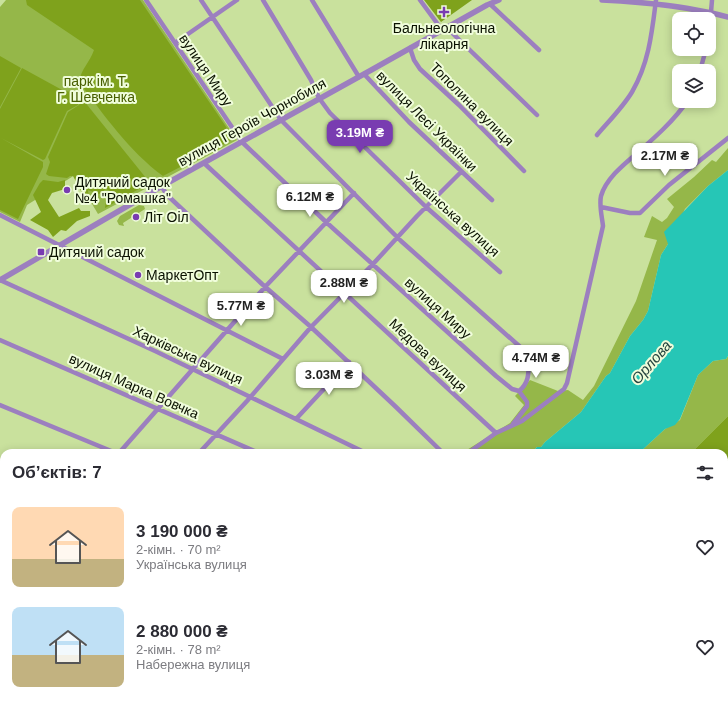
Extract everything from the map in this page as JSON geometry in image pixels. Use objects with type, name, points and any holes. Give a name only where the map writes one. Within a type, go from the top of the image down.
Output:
[{"type":"street","name":"вулиця Миру","points":[[146,0],[242,142],[326,222],[496,376],[512,389],[519,391]]},
{"type":"street","points":[[201,0],[280,120],[397,237],[529,356],[528,379],[524,387],[519,391],[527,402],[527,406],[512,426]]},
{"type":"street","points":[[175,43],[237,0]]},
{"type":"street","name":"Українська вулиця","points":[[263,0],[312,80],[319,98],[330,112],[426,207],[500,272]]},
{"type":"street","name":"вулиця Лесі Українки","points":[[312,0],[361,75],[492,200]]},
{"type":"street","points":[[420,0],[445,29],[537,115]]},
{"type":"street","name":"вулиця Героїв Чорнобиля","points":[[0,280],[319,98],[498,0]]},
{"type":"street","points":[[602,0],[655,2],[710,12],[712,0]]},
{"type":"street","points":[[597,135],[631,93],[638,81],[649,51],[655,2]]},
{"type":"street","points":[[490,4],[539,50]]},
{"type":"street","points":[[716,14],[728,17]]},
{"type":"street","name":"Тополина вулиця","points":[[410,48],[414,60],[420,69],[459,105],[524,170]]},
{"type":"street","points":[[473,449],[496,432],[522,421],[564,389],[567,383],[603,226],[601,207],[602,194],[620,167],[676,116],[681,108]]},
{"type":"street","points":[[601,207],[630,213],[640,213],[669,185],[728,138]]},
{"type":"street","name":"Медова вулиця","points":[[205,164],[496,432]]},
{"type":"street","points":[[203,449],[311,327],[426,207],[462,172]]},
{"type":"street","points":[[162,187],[167,195],[349,362],[439,449]]},
{"type":"street","points":[[121,449],[266,287],[354,194]]},
{"type":"street","points":[[0,215],[283,359]]},
{"type":"street","name":"Харківська вулиця","points":[[0,280],[154,351],[358,449]]},
{"type":"street","name":"вулиця Марка Вовчка","points":[[0,340],[250,449]]},
{"type":"street","points":[[296,420],[349,362]]},
{"type":"street","points":[[0,405],[104,449]]},
{"type":"green space","name":"парк ім. Т. Г. Шевченка","points":[[6,0],[143,0],[237,140],[98,214],[75,175],[27,205],[20,222],[0,212],[0,7]]},
{"type":"green space","points":[[26,0],[140,0],[233,137],[228,142],[163,176],[128,144],[79,82],[80,77],[94,50],[27,5]]},
{"type":"green space","name":"Бальнеологічна лікарня","points":[[424,0],[472,0],[441,22]]},
{"type":"green space","points":[[0,56],[21,68],[0,107]]},
{"type":"green space","points":[[22,68],[64,91],[73,92],[81,96],[78,105],[67,111],[45,159],[43,160],[1,138],[43,162],[43,167],[18,219],[0,210],[0,109]]},
{"type":"green space","points":[[81,101],[84,101],[146,178],[146,185],[105,208],[106,200],[112,192],[106,189],[99,194],[88,190],[89,204],[82,199],[81,191],[73,176],[67,178],[49,176],[46,174],[50,162],[48,157],[68,112],[79,105]]},
{"type":"green space","points":[[728,148],[728,170],[708,186],[685,209],[661,255],[648,311],[643,320],[630,336],[610,373],[606,376],[581,412],[541,447],[537,447],[535,449],[468,449],[510,423],[524,405],[515,396],[530,380],[558,391],[568,390],[583,400],[594,386],[636,301],[657,240],[644,237],[652,216],[662,222],[667,218],[674,207],[667,199],[712,160],[716,162]]},
{"type":"green space","points":[[43,180],[58,182],[65,180],[65,189],[52,193],[48,200],[59,217],[79,208],[81,211],[90,211],[90,216],[77,221],[66,231],[61,230],[53,237],[48,230],[30,220],[41,212],[33,195]]},
{"type":"green space","points":[[139,205],[144,206],[145,209],[123,223],[124,226],[119,225],[117,221],[120,216]]},
{"type":"green space","points":[[728,356],[728,416],[695,449],[643,449],[665,429],[680,420],[698,375],[713,361],[726,359]]},
{"type":"green space","points":[[728,416],[728,449],[695,449]]},
{"type":"water","name":"Орлова","points":[[728,170],[728,356],[726,359],[713,361],[698,375],[680,419],[675,425],[665,429],[643,449],[535,449],[537,447],[541,447],[581,412],[606,376],[610,373],[630,336],[643,320],[648,311],[661,255],[668,244],[664,232],[708,186]]},
{"type":"place","name":"Бальнеологічна лікарня","points":[[444,12]]},
{"type":"place","name":"Дитячий садок №4 \"Ромашка\"","points":[[67,190]]},
{"type":"place","name":"Літ Оіл","points":[[136,217]]},
{"type":"place","name":"Дитячий садок","points":[[41,252]]},
{"type":"place","name":"МаркетОпт","points":[[138,275]]}]
